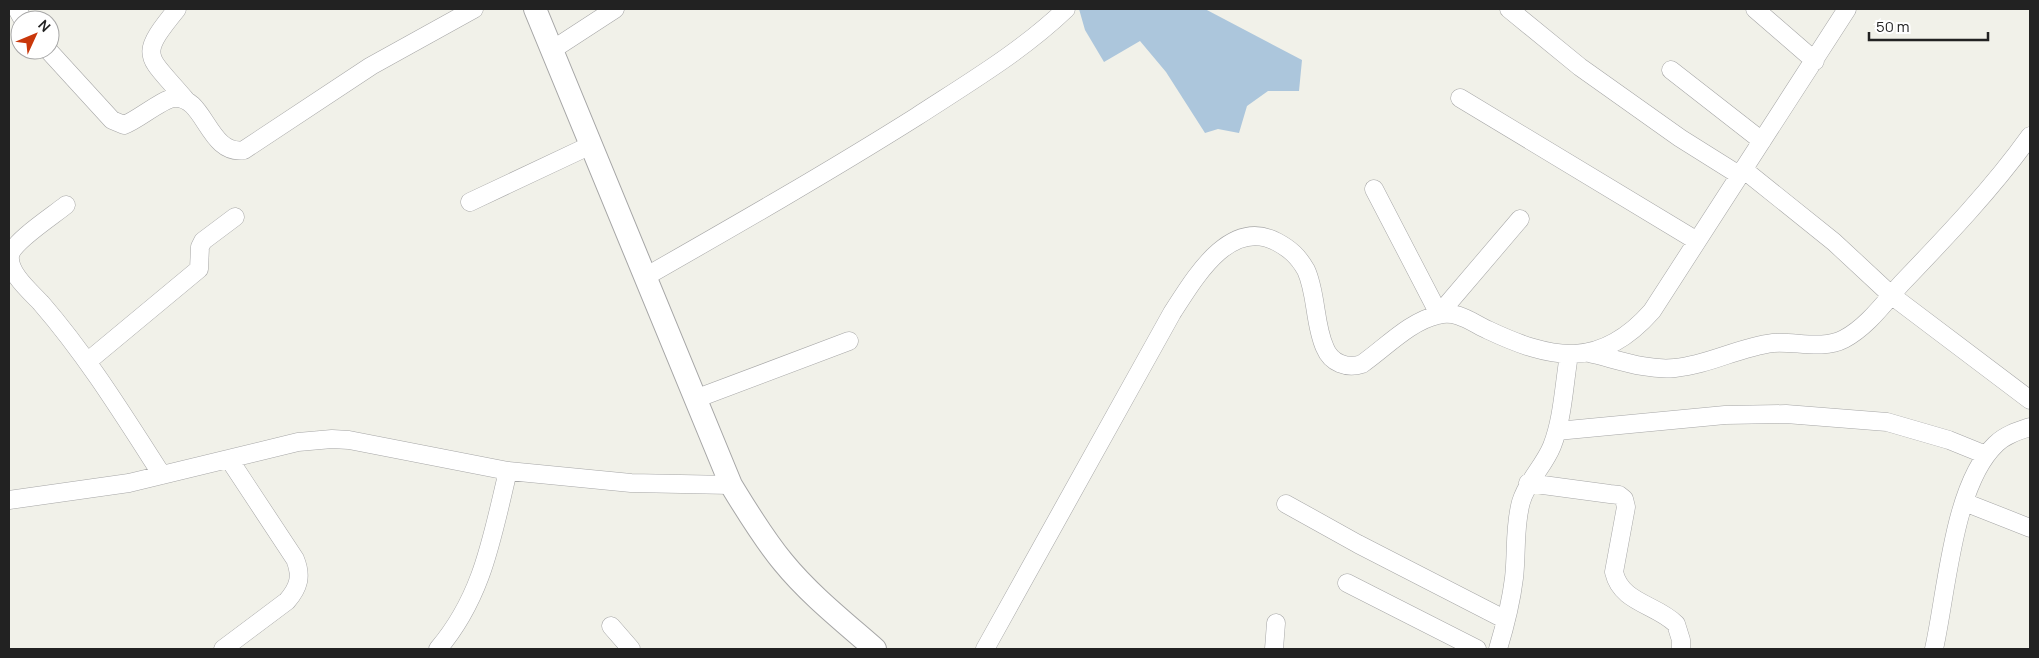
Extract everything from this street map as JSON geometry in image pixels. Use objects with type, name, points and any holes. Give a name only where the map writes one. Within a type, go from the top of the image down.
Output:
[{"type":"street","points":[[178,9],[156,35],[151,44],[150,54],[155,63],[201,116],[218,141],[229,148],[244,150],[371,66],[474,9]]},
{"type":"street","points":[[535,9],[731,485],[761,534],[783,563],[868,647]]},
{"type":"street","points":[[552,50],[615,9]]},
{"type":"street","points":[[645,277],[825,174],[988,71],[1024,46],[1066,9]]},
{"type":"street","points":[[1509,9],[1580,67],[1665,127],[1741,172],[1834,242],[1891,296],[2030,400]]},
{"type":"street","points":[[1755,9],[1815,61]]},
{"type":"street","points":[[986,649],[1172,313],[1203,266],[1228,245],[1235,240],[1254,236],[1270,238],[1297,255],[1307,272],[1325,348],[1333,360],[1346,366],[1354,367],[1362,364],[1422,320],[1439,314],[1457,314],[1519,344],[1569,355],[1589,353],[1620,340],[1636,330],[1652,311],[1847,9]]},
{"type":"street","points":[[57,60],[112,120],[124,125],[133,122],[173,98],[185,99]]},
{"type":"street","points":[[1671,70],[1762,141]]},
{"type":"street","points":[[1460,98],[1697,241]]},
{"type":"street","points":[[1589,353],[1652,367],[1672,369],[1698,365],[1747,347],[1779,343],[1819,344],[1839,341],[1858,328],[1891,296],[1957,225],[2030,136]]},
{"type":"street","points":[[470,202],[591,145]]},
{"type":"street","points":[[1374,189],[1439,314]]},
{"type":"street","points":[[66,205],[15,245],[10,255],[11,264],[18,278],[87,362],[162,475]]},
{"type":"street","points":[[87,362],[199,269],[200,247],[203,241],[235,217]]},
{"type":"street","points":[[1439,314],[1520,219]]},
{"type":"street","points":[[695,399],[849,341]]},
{"type":"street","points":[[1498,649],[1514,579],[1518,512],[1528,483],[1548,456],[1557,431],[1569,355]]},
{"type":"street","points":[[1557,431],[1725,415],[1786,414],[1887,422],[1948,440],[1986,455]]},
{"type":"street","points":[[1934,649],[1964,502],[1972,477],[1997,442],[2016,432],[2030,428]]},
{"type":"street","points":[[9,500],[129,483],[298,442],[332,439],[349,440],[508,471],[631,483],[731,485]]},
{"type":"street","points":[[223,649],[287,601],[295,592],[300,571],[295,559],[229,459]]},
{"type":"street","points":[[438,649],[451,633],[481,578],[508,471]]},
{"type":"street","points":[[1528,483],[1619,495],[1624,499],[1626,507],[1614,572],[1616,582],[1624,593],[1674,621],[1679,628],[1681,649]]},
{"type":"street","points":[[1964,502],[2030,528]]},
{"type":"street","points":[[1286,504],[1358,544],[1506,620]]},
{"type":"street","points":[[1348,583],[1477,649]]},
{"type":"street","points":[[1274,649],[1276,623]]},
{"type":"street","points":[[611,626],[630,649]]},
{"type":"water","points":[[1079,9],[1205,9],[1302,60],[1299,91],[1268,91],[1247,106],[1239,133],[1218,129],[1205,133],[1166,72],[1140,41],[1104,62],[1085,30]]}]
